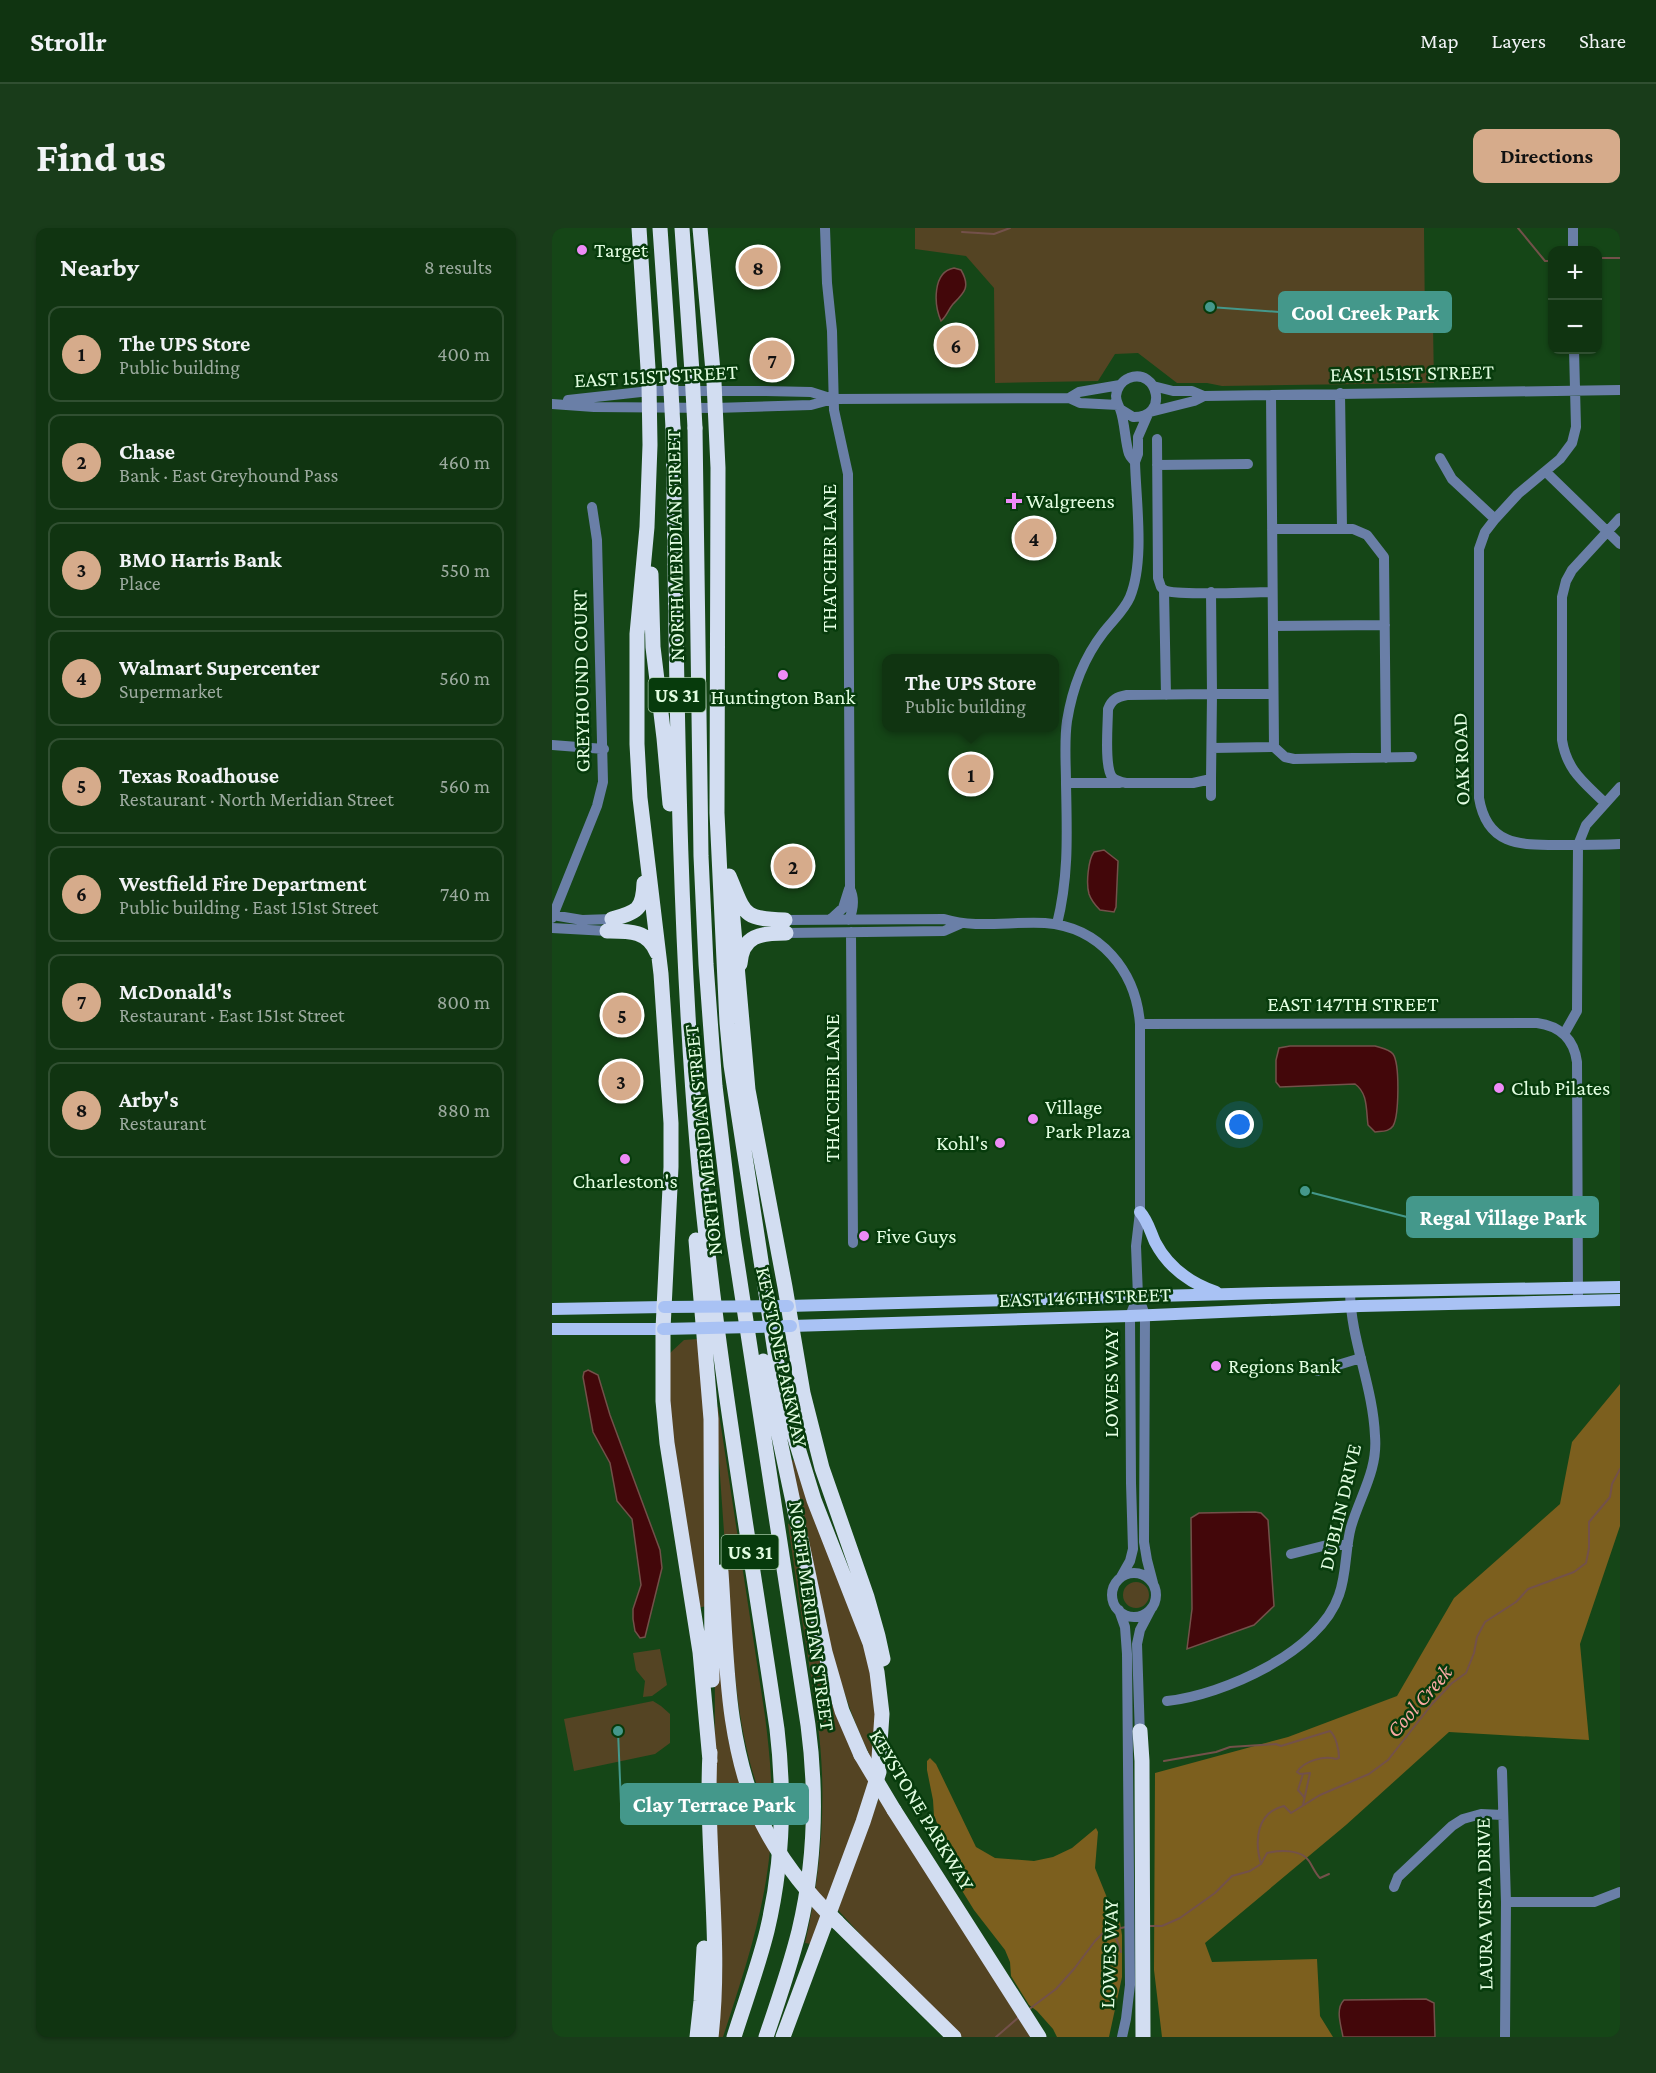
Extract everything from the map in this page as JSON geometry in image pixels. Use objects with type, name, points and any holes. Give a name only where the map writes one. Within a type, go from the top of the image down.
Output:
[{"type":"highway","points":[[639,228],[650,399],[649,487],[653,647],[664,738],[684,962]]},
{"type":"highway","name":"NORTH MERIDIAN STREET","points":[[660,228],[673,428],[680,840],[684,962],[691,1063],[711,1280],[776,1719],[782,1784],[780,1852],[772,1907],[734,2037]]},
{"type":"highway","name":"NORTH MERIDIAN STREET","points":[[682,228],[694,428],[703,910],[715,1086],[734,1236],[808,1725],[813,1779],[812,1849],[804,1903],[788,1969],[766,2037]]},
{"type":"highway","points":[[700,228],[715,391],[719,532],[717,813],[729,1044],[776,1359],[790,1422],[814,1500],[870,1643],[877,1672],[882,1724],[878,1773]]},
{"type":"highway","points":[[649,487],[636,662],[638,762],[661,974],[671,1123],[663,1329],[663,1401],[666,1436],[700,1652],[710,1761]]},
{"type":"highway","points":[[719,705],[741,1024],[753,1121],[814,1442],[867,1597],[880,1646],[887,1715],[878,1773],[863,1822],[783,2037]]},
{"type":"highway","points":[[609,925],[633,913],[642,901],[644,825]]},
{"type":"highway","points":[[729,876],[741,906],[747,912],[785,926]]},
{"type":"highway","points":[[609,925],[643,934],[652,942],[657,951],[661,974]]},
{"type":"highway","points":[[741,1024],[740,966],[743,948],[757,936],[785,926]]},
{"type":"highway","points":[[691,1063],[696,1233],[710,1396],[712,1464],[710,1858],[714,1973],[711,2037]]},
{"type":"highway","name":"KEYSTONE PARKWAY","points":[[734,1236],[825,1652],[842,1711],[861,1755],[894,1810],[1039,2037]]},
{"type":"highway","points":[[712,1464],[732,1722],[743,1775],[760,1819],[794,1876],[837,1922],[954,2037]]},
{"type":"highway","points":[[1140,1731],[1143,1761],[1136,1872],[1136,1975],[1143,2037]]},
{"type":"highway","points":[[698,2037],[710,1858]]},
{"type":"main road","points":[[1140,1212],[1147,1220],[1156,1243],[1169,1263],[1195,1283],[1223,1294]]},
{"type":"main road","name":"EAST 146TH STREET","points":[[552,1309],[788,1306],[1223,1294],[1620,1287]]},
{"type":"main road","name":"EAST 146TH STREET","points":[[552,1329],[791,1326],[1130,1316],[1350,1306],[1620,1300]]},
{"type":"street","name":"THATCHER LANE","points":[[825,228],[826,284],[832,332],[833,399],[848,474],[850,889],[843,908],[831,919]]},
{"type":"street","points":[[1573,228],[1573,246]]},
{"type":"street","name":"OAK ROAD","points":[[1574,354],[1576,427],[1572,443],[1560,459],[1518,494],[1495,519],[1481,540],[1478,563],[1480,804],[1486,822],[1505,839],[1527,844],[1620,844]]},
{"type":"street","points":[[1057,924],[1067,869],[1067,722],[1074,688],[1095,645],[1126,603],[1135,581],[1137,558],[1135,462],[1138,454],[1138,437],[1156,399],[1153,386],[1146,379],[1137,377],[1127,379],[1120,385],[1116,394],[1129,454],[1135,462]]},
{"type":"street","name":"EAST 151ST STREET","points":[[1069,398],[1079,392],[1120,385]]},
{"type":"street","name":"EAST 151ST STREET","points":[[1153,386],[1173,391],[1192,391],[1204,396],[1620,390]]},
{"type":"street","name":"EAST 151ST STREET","points":[[552,404],[594,408],[715,391],[811,392],[833,399]]},
{"type":"street","points":[[1340,393],[1342,528]]},
{"type":"street","points":[[1270,395],[1274,747]]},
{"type":"street","name":"EAST 151ST STREET","points":[[1149,413],[1194,401],[1204,396]]},
{"type":"street","name":"EAST 151ST STREET","points":[[552,399],[650,399],[715,408],[811,405],[833,399],[1069,398],[1080,403],[1094,402],[1119,407]]},
{"type":"street","points":[[1119,407],[1133,417],[1149,413]]},
{"type":"street","points":[[1157,439],[1158,579],[1161,587],[1167,593],[1272,592]]},
{"type":"street","points":[[1440,458],[1452,479],[1495,519]]},
{"type":"street","points":[[1157,465],[1248,464]]},
{"type":"street","points":[[1546,472],[1620,544]]},
{"type":"street","name":"GREYHOUND COURT","points":[[552,916],[597,806],[603,782],[597,540],[592,507]]},
{"type":"street","points":[[1605,803],[1578,777],[1564,756],[1562,597],[1566,581],[1572,570],[1620,518]]},
{"type":"street","points":[[1272,529],[1353,528],[1367,536],[1384,557],[1386,758]]},
{"type":"street","points":[[1164,590],[1166,694]]},
{"type":"street","points":[[1211,592],[1211,796]]},
{"type":"street","points":[[1273,626],[1385,625]]},
{"type":"street","points":[[1126,783],[1118,782],[1109,771],[1108,709],[1117,697],[1127,694],[1273,694]]},
{"type":"street","points":[[552,745],[603,749]]},
{"type":"street","points":[[1212,748],[1274,747],[1285,757],[1294,759],[1412,758]]},
{"type":"street","points":[[1066,783],[1193,783],[1211,779]]},
{"type":"street","points":[[1578,1301],[1577,1062],[1573,1047],[1564,1034],[1577,1011],[1578,844],[1586,825],[1620,787]]},
{"type":"street","name":"THATCHER LANE","points":[[849,920],[853,895],[850,889]]},
{"type":"street","points":[[552,916],[609,925]]},
{"type":"street","points":[[785,926],[831,919],[944,919],[960,924],[1057,924],[1086,936],[1113,955],[1131,983],[1140,1024],[1140,1212],[1136,1246],[1138,1296]]},
{"type":"street","points":[[785,926],[851,932],[944,931],[960,924]]},
{"type":"street","points":[[552,928],[609,925]]},
{"type":"street","name":"THATCHER LANE","points":[[851,932],[853,1243]]},
{"type":"street","name":"EAST 147TH STREET","points":[[1140,1024],[1537,1023],[1551,1026],[1564,1034]]},
{"type":"street","name":"DUBLIN DRIVE","points":[[1167,1701],[1191,1697],[1260,1672],[1286,1657],[1324,1621],[1339,1597],[1351,1526],[1372,1470],[1376,1450],[1372,1407],[1354,1334],[1350,1292]]},
{"type":"street","name":"LOWES WAY","points":[[1138,1296],[1145,1315],[1144,1542],[1156,1597],[1140,1630],[1137,1644],[1140,1731]]},
{"type":"street","name":"LOWES WAY","points":[[1136,1872],[1125,1627],[1113,1593],[1114,1585],[1130,1561],[1133,1549],[1130,1316],[1138,1296]]},
{"type":"street","points":[[1318,1371],[1361,1358]]},
{"type":"street","points":[[1291,1554],[1327,1545],[1348,1545]]},
{"type":"street","points":[[1121,1577],[1136,1573],[1146,1576],[1154,1583]]},
{"type":"street","points":[[1119,1610],[1126,1615],[1135,1616],[1151,1609]]},
{"type":"street","name":"LAURA VISTA DRIVE","points":[[1502,1771],[1506,1902],[1505,2037]]},
{"type":"street","points":[[1394,1887],[1398,1877],[1452,1826],[1471,1816],[1503,1815]]},
{"type":"street","points":[[1506,1902],[1594,1902],[1620,1892]]},
{"type":"street","name":"LOWES WAY","points":[[1122,2037],[1136,1975]]},
{"type":"shaded area","points":[[915,228],[1424,228],[1425,325],[1433,326],[1434,383],[1222,386],[1207,383],[1177,383],[1138,353],[1115,354],[1098,381],[995,383],[994,288],[966,256],[915,249]]},
{"type":"shaded area","points":[[954,268],[961,270],[966,285],[963,293],[941,321],[936,298],[938,282],[947,271]]},
{"type":"shaded area","points":[[1104,850],[1118,861],[1114,912],[1100,910],[1088,890],[1088,872],[1092,856],[1094,852]]},
{"type":"shaded area","points":[[1375,1046],[1391,1052],[1395,1060],[1398,1079],[1397,1112],[1393,1126],[1387,1130],[1375,1132],[1368,1125],[1364,1097],[1355,1084],[1280,1087],[1276,1082],[1276,1060],[1279,1048]]},
{"type":"shaded area","points":[[698,1339],[705,1407],[707,1606],[697,1608],[670,1428],[670,1353],[684,1340]]},
{"type":"shaded area","points":[[588,1370],[598,1375],[610,1415],[660,1550],[662,1568],[645,1637],[640,1638],[635,1631],[633,1619],[633,1609],[641,1585],[632,1519],[617,1501],[610,1463],[593,1432],[583,1377],[584,1372]]},
{"type":"shaded area","points":[[1620,1384],[1620,1526],[1580,1644],[1589,1740],[1449,1732],[1346,1825],[1205,1943],[1212,1962],[1317,1959],[1320,2016],[1333,2037],[1162,2037],[1154,1970],[1155,1773],[1288,1737],[1397,1696],[1454,1598],[1560,1504],[1572,1442]]},
{"type":"shaded area","points":[[718,1407],[765,1716],[772,1805],[771,1841],[762,1904],[723,2037],[714,2037],[715,1634],[718,1634],[728,1738],[733,1759],[757,1822],[766,1810],[749,1759],[739,1706],[715,1408]]},
{"type":"shaded area","points":[[794,1460],[866,1643],[878,1706],[869,1786],[811,1944],[805,1943],[819,1859],[822,1817],[821,1761],[816,1709],[788,1524],[791,1523],[829,1688],[870,1756],[842,1685],[821,1611],[789,1461]]},
{"type":"shaded area","points":[[1255,1512],[1261,1513],[1268,1520],[1274,1606],[1254,1625],[1187,1649],[1192,1609],[1191,1518],[1199,1513]]},
{"type":"shaded area","points":[[1136,1582],[1145,1586],[1149,1595],[1145,1604],[1136,1608],[1127,1604],[1123,1595],[1127,1586]]},
{"type":"shaded area","points":[[660,1649],[667,1685],[652,1696],[643,1697],[645,1681],[636,1670],[633,1653]]},
{"type":"shaded area","points":[[653,1701],[670,1714],[670,1743],[655,1754],[574,1771],[564,1719]]},
{"type":"shaded area","points":[[930,1758],[936,1764],[976,1847],[995,1858],[1034,1861],[1053,1857],[1072,1848],[1096,1828],[1098,1832],[1095,1868],[1112,1910],[1120,1922],[1122,1935],[1122,1977],[1109,2037],[1057,2037],[1053,2029],[1029,2005],[1011,1976],[1010,1962],[1005,1950],[961,1889],[934,1816],[927,1770],[927,1761]]},
{"type":"shaded area","points":[[879,1797],[1034,2037],[962,2037],[884,1960],[838,1910]]},
{"type":"shaded area","points":[[1426,1999],[1434,2003],[1435,2037],[1343,2037],[1339,2012],[1344,2000]]},
{"type":"waterway","points":[[962,232],[994,234],[1010,228]]},
{"type":"waterway","name":"Cool Creek","points":[[1518,228],[1545,261],[1548,261]]},
{"type":"waterway","name":"Cool Creek","points":[[1602,258],[1620,258]]},
{"type":"waterway","name":"Cool Creek","points":[[1261,1864],[1258,1837],[1268,1814],[1284,1806],[1291,1813],[1320,1795],[1369,1774],[1388,1760],[1432,1704],[1452,1683],[1466,1673],[1474,1653],[1477,1637],[1485,1622],[1516,1602],[1528,1589],[1574,1572],[1586,1563],[1589,1548],[1589,1522],[1610,1497],[1612,1484],[1620,1469]]},
{"type":"waterway","points":[[1164,1761],[1216,1752],[1230,1747],[1276,1744],[1281,1746],[1330,1731],[1337,1743],[1339,1758],[1315,1760],[1300,1768],[1297,1772],[1300,1774],[1310,1773],[1303,1805]]},
{"type":"waterway","points":[[1303,1774],[1298,1790],[1304,1797]]},
{"type":"waterway","name":"Cool Creek","points":[[1150,1926],[1162,1926],[1180,1918],[1215,1893],[1232,1876],[1250,1871],[1261,1864],[1267,1853],[1296,1852],[1309,1861],[1320,1878],[1329,1874]]},
{"type":"waterway","name":"Cool Creek","points":[[1028,2010],[1056,1989],[1105,1931],[1126,1927]]},
{"type":"waterway","points":[[1113,1929],[1121,1952]]},
{"type":"waterway","name":"Cool Creek","points":[[996,2037],[1019,2017]]},
{"type":"place","name":"Target","points":[[582,250]]},
{"type":"place","name":"Arby's","points":[[758,267]]},
{"type":"place","name":"Cool Creek Park","points":[[1210,307]]},
{"type":"place","name":"Westfield Fire Department","points":[[956,345]]},
{"type":"place","name":"McDonald's","points":[[772,360]]},
{"type":"place","name":"Walgreens","points":[[1014,501]]},
{"type":"place","name":"Walmart Supercenter","points":[[1034,538]]},
{"type":"place","name":"Huntington Bank","points":[[783,675]]},
{"type":"place","name":"The UPS Store","points":[[971,774]]},
{"type":"place","name":"Chase","points":[[793,866]]},
{"type":"place","name":"Texas Roadhouse","points":[[622,1015]]},
{"type":"place","name":"BMO Harris Bank","points":[[621,1081]]},
{"type":"place","name":"Club Pilates","points":[[1499,1088]]},
{"type":"place","name":"Village Park Plaza","points":[[1033,1119]]},
{"type":"place","name":"Kohl's","points":[[1000,1143]]},
{"type":"place","name":"Charleston's","points":[[625,1159]]},
{"type":"place","name":"Regal Village Park","points":[[1305,1191]]},
{"type":"place","name":"Five Guys","points":[[864,1236]]},
{"type":"place","name":"Regions Bank","points":[[1216,1366]]},
{"type":"place","name":"Clay Terrace Park","points":[[618,1731]]}]
